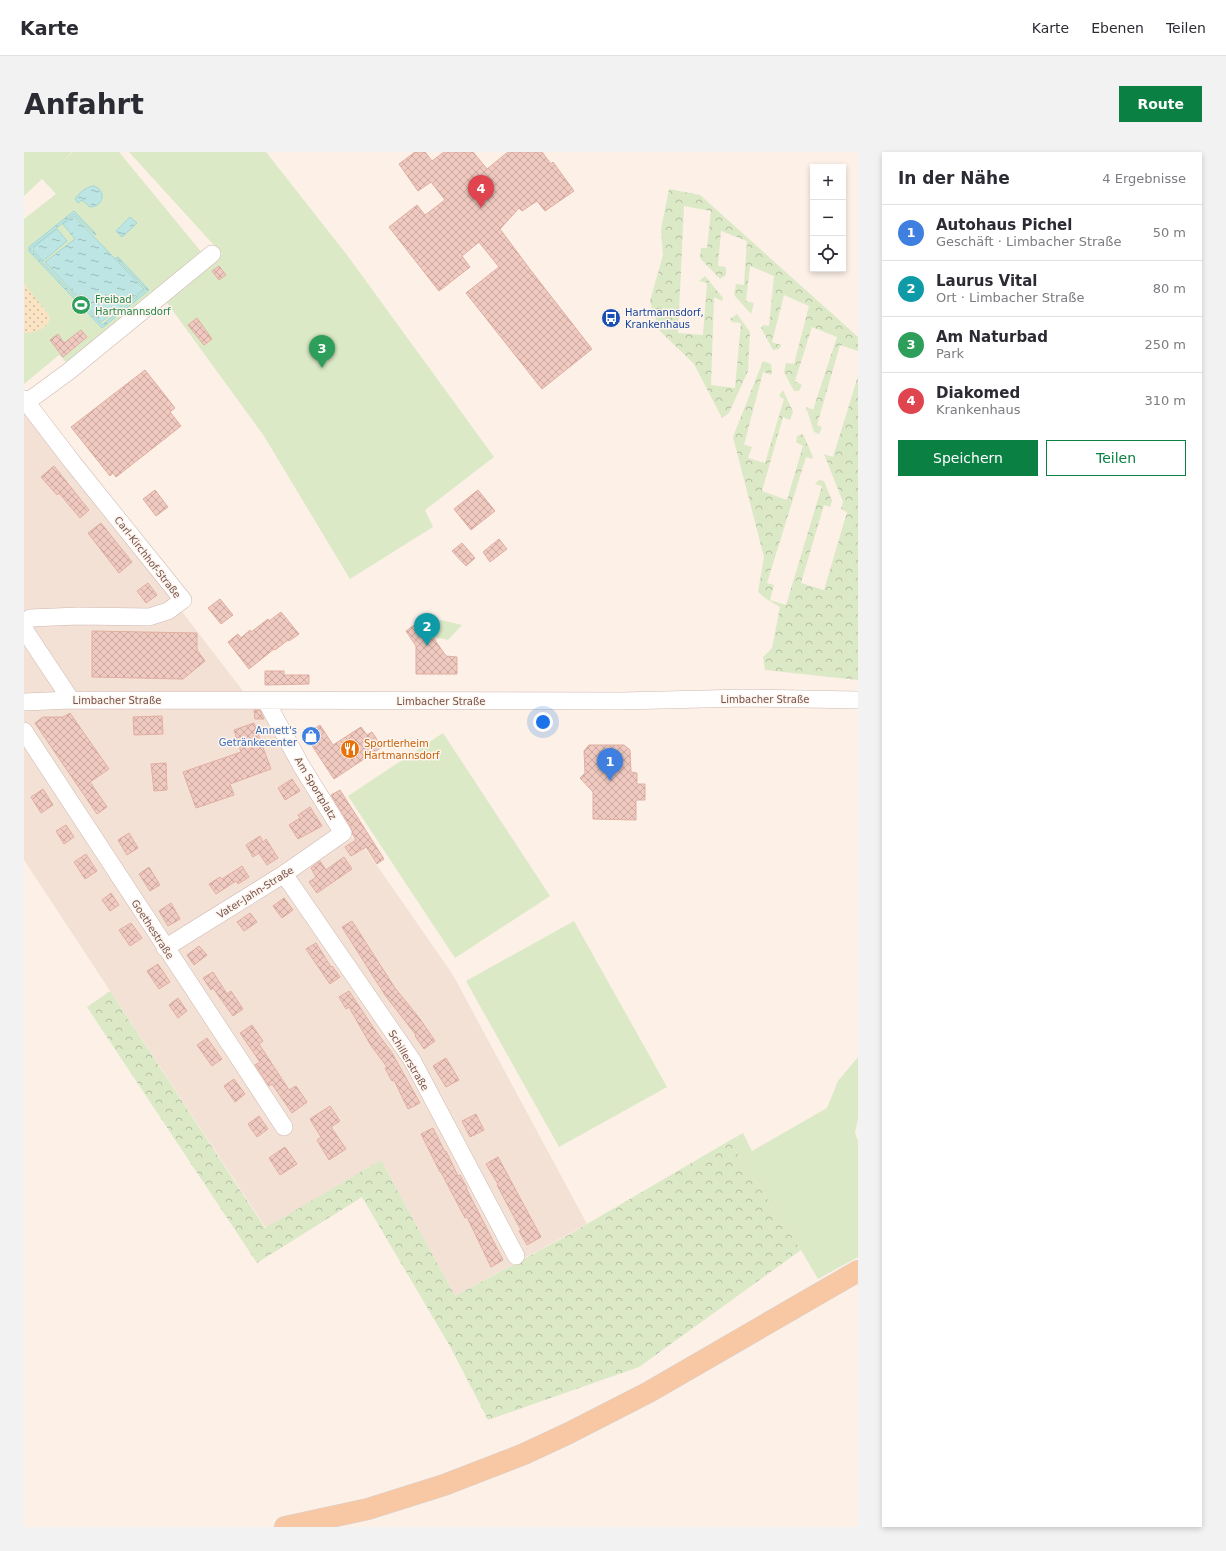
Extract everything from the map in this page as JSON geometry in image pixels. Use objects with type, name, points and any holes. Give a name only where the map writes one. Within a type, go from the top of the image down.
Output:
[{"type":"main road","points":[[285,1527],[368,1509],[463,1478],[524,1454],[569,1434],[649,1392],[858,1271]]},
{"type":"street","name":"Carl-Kirchhof-Straße","points":[[24,625],[30,618],[79,616],[149,617],[168,611],[183,600],[25,401],[68,372],[212,254]]},
{"type":"street","points":[[24,629],[71,700]]},
{"type":"street","name":"Limbacher Straße","points":[[24,702],[71,700],[622,701],[746,698],[858,700]]},
{"type":"street","name":"Am Sportplatz","points":[[266,701],[302,766],[343,833]]},
{"type":"street","name":"Goethestraße","points":[[24,731],[165,948],[284,1127]]},
{"type":"street","name":"Vater-Jahn-Straße","points":[[165,948],[284,874],[343,833]]},
{"type":"street","name":"Schillerstraße","points":[[284,874],[412,1060],[516,1256]]},
{"type":"shaded area","points":[[27,410],[256,708],[275,711],[320,791],[351,837],[360,841],[453,975],[587,1224],[455,1296],[381,1160],[266,1228],[24,860],[24,412]]},
{"type":"green space","name":"Freibad Hartmannsdorf","points":[[24,152],[72,152],[60,164],[73,152],[119,152],[203,254],[66,362],[59,355],[24,384],[24,219],[56,194],[42,179],[24,196]]},
{"type":"green space","points":[[129,152],[266,152],[347,255],[494,457],[425,510],[433,527],[350,579],[264,436],[165,300],[222,254]]},
{"type":"green space","points":[[669,189],[700,195],[858,337],[858,351],[840,345],[817,425],[822,427],[819,434],[814,432],[806,407],[813,410],[837,337],[812,327],[795,381],[802,385],[799,391],[794,391],[784,372],[786,363],[794,364],[809,306],[784,295],[772,342],[781,345],[779,349],[773,350],[761,328],[763,325],[769,326],[774,276],[750,266],[746,301],[754,303],[751,314],[734,295],[736,284],[744,285],[747,241],[721,231],[718,266],[726,267],[726,275],[720,279],[700,258],[701,248],[707,248],[711,211],[684,206],[678,333],[703,335],[707,283],[699,281],[705,276],[723,298],[722,301],[714,297],[711,385],[735,388],[741,323],[732,322],[730,319],[737,314],[750,332],[748,371],[729,413],[722,418],[694,364],[659,330],[650,301],[663,255],[661,229]]},
{"type":"green space","points":[[763,361],[771,364],[772,370],[771,375],[763,372],[744,445],[752,447],[748,458],[765,463],[784,399],[779,396],[783,390],[793,412],[790,420],[783,417],[762,491],[787,500],[803,446],[796,442],[797,436],[803,434],[813,457],[812,459],[806,457],[767,583],[774,585],[770,600],[786,605],[822,486],[815,484],[819,480],[824,481],[832,501],[830,507],[824,505],[801,583],[824,590],[847,512],[841,509],[843,502],[824,454],[833,457],[858,376],[858,680],[765,670],[763,657],[772,648],[780,607],[758,592],[764,557],[733,437]]},
{"type":"green space","points":[[441,620],[462,625],[448,640],[440,638],[433,639],[423,624]]},
{"type":"green space","points":[[443,733],[550,896],[455,958],[348,796]]},
{"type":"green space","points":[[574,921],[667,1087],[559,1147],[466,981]]},
{"type":"green space","points":[[110,991],[265,1228],[381,1160],[455,1296],[570,1234],[729,1141],[801,1250],[639,1367],[488,1420],[451,1348],[362,1197],[257,1263],[87,1007]]},
{"type":"green space","points":[[858,1057],[858,1118],[855,1133],[858,1141],[858,1257],[818,1279],[801,1250],[729,1141],[743,1133],[752,1151],[827,1108],[838,1081]]},
{"type":"sand","points":[[24,283],[50,317],[47,325],[40,330],[24,333]]},
{"type":"water","points":[[93,186],[102,194],[101,201],[95,206],[90,207],[82,200],[78,203],[75,199],[78,195],[85,189]]},
{"type":"water","points":[[74,211],[96,234],[95,235],[74,214],[30,249],[102,325],[146,289],[116,258],[118,257],[149,290],[102,328],[29,251],[29,247]]},
{"type":"water","points":[[74,216],[144,289],[101,322],[45,262],[75,239],[63,224]]},
{"type":"water","points":[[130,217],[137,223],[122,237],[116,231]]},
{"type":"water","points":[[57,229],[67,241],[43,261],[33,250],[34,247]]},
{"type":"building","points":[[415,152],[425,152],[432,161],[444,152],[473,152],[487,169],[508,152],[542,152],[551,164],[553,162],[574,191],[545,211],[537,201],[522,211],[519,208],[500,229],[592,349],[542,389],[466,293],[499,267],[479,242],[462,256],[470,267],[439,291],[389,227],[417,205],[425,215],[445,200],[431,182],[418,191],[399,164]]},
{"type":"building","points":[[219,266],[226,275],[219,280],[212,271]]},
{"type":"building","points":[[197,318],[212,339],[204,345],[188,325]]},
{"type":"building","points":[[81,330],[87,337],[63,357],[50,340],[58,334],[64,343]]},
{"type":"building","points":[[145,370],[175,408],[170,412],[181,426],[116,477],[113,473],[110,476],[71,427]]},
{"type":"building","points":[[54,466],[89,510],[80,518],[59,493],[57,495],[41,477]]},
{"type":"building","points":[[155,490],[168,507],[156,516],[143,499]]},
{"type":"building","points":[[478,490],[495,511],[471,530],[454,509]]},
{"type":"building","points":[[101,523],[132,562],[119,573],[88,533]]},
{"type":"building","points":[[499,539],[507,549],[490,562],[483,552]]},
{"type":"building","points":[[462,543],[475,558],[466,566],[452,551]]},
{"type":"building","points":[[148,583],[157,595],[146,603],[137,591]]},
{"type":"building","points":[[220,599],[233,615],[221,624],[208,608]]},
{"type":"building","points":[[281,612],[299,634],[275,650],[274,649],[249,669],[228,642],[238,634],[241,638],[250,630],[251,632],[268,619],[269,621]]},
{"type":"building","points":[[421,620],[446,656],[457,657],[457,674],[416,674],[416,646],[406,631]]},
{"type":"building","points":[[92,631],[197,633],[197,650],[205,661],[183,679],[92,677]]},
{"type":"building","points":[[265,671],[284,671],[284,675],[309,675],[309,684],[265,685]]},
{"type":"building","points":[[254,710],[260,710],[264,719],[255,719]]},
{"type":"building","points":[[70,713],[109,769],[90,782],[107,807],[97,814],[35,723],[43,717],[63,717]]},
{"type":"building","points":[[162,716],[163,734],[134,735],[133,717]]},
{"type":"building","points":[[254,723],[271,769],[230,784],[234,795],[196,808],[183,772],[241,752],[234,730]]},
{"type":"building","points":[[320,725],[333,745],[361,727],[367,735],[372,732],[382,747],[334,779],[305,735]]},
{"type":"building","points":[[589,745],[624,745],[630,750],[631,772],[637,773],[637,784],[645,784],[645,800],[636,800],[636,820],[593,819],[593,792],[580,778],[585,773],[584,751]]},
{"type":"building","points":[[166,763],[167,790],[154,791],[151,764]]},
{"type":"building","points":[[292,779],[300,791],[285,800],[278,788]]},
{"type":"building","points":[[43,789],[53,805],[41,813],[31,797]]},
{"type":"building","points":[[340,790],[384,859],[377,864],[366,847],[351,856],[345,847],[356,840],[351,828],[331,795]]},
{"type":"building","points":[[310,807],[322,826],[298,839],[289,825],[300,818],[298,815]]},
{"type":"building","points":[[66,825],[74,837],[64,844],[56,831]]},
{"type":"building","points":[[129,833],[138,848],[127,855],[118,840]]},
{"type":"building","points":[[260,836],[263,842],[266,839],[278,858],[267,865],[259,853],[253,857],[246,845]]},
{"type":"building","points":[[86,854],[97,871],[85,879],[74,862]]},
{"type":"building","points":[[344,857],[352,869],[317,893],[309,882],[316,877],[311,868],[320,861],[326,870]]},
{"type":"building","points":[[242,866],[249,877],[238,884],[236,881],[216,894],[209,884],[220,877],[222,879]]},
{"type":"building","points":[[149,867],[160,885],[150,891],[139,874]]},
{"type":"building","points":[[111,893],[119,905],[110,911],[102,900]]},
{"type":"building","points":[[284,898],[293,910],[282,918],[273,906]]},
{"type":"building","points":[[171,903],[180,919],[168,926],[159,911]]},
{"type":"building","points":[[250,913],[257,922],[244,931],[237,922]]},
{"type":"building","points":[[352,921],[395,988],[420,1019],[435,1041],[424,1049],[415,1036],[416,1035],[385,995],[342,927]]},
{"type":"building","points":[[131,923],[142,938],[130,946],[119,930]]},
{"type":"building","points":[[316,943],[331,967],[332,966],[340,977],[330,984],[306,949]]},
{"type":"building","points":[[199,946],[207,955],[194,965],[187,955]]},
{"type":"building","points":[[158,964],[170,982],[159,989],[147,971]]},
{"type":"building","points":[[213,972],[227,994],[231,991],[243,1009],[233,1016],[213,988],[211,990],[203,978]]},
{"type":"building","points":[[349,991],[392,1053],[420,1103],[408,1109],[394,1080],[392,1081],[385,1068],[387,1067],[370,1044],[349,1007],[346,1009],[339,997]]},
{"type":"building","points":[[178,998],[187,1011],[178,1018],[169,1005]]},
{"type":"building","points":[[252,1025],[263,1041],[259,1044],[289,1090],[296,1086],[307,1102],[292,1113],[272,1084],[269,1086],[255,1065],[260,1062],[240,1033]]},
{"type":"building","points":[[207,1038],[222,1059],[212,1066],[197,1045]]},
{"type":"building","points":[[446,1058],[459,1080],[446,1087],[433,1066]]},
{"type":"building","points":[[234,1079],[245,1094],[235,1102],[224,1086]]},
{"type":"building","points":[[330,1106],[340,1121],[331,1127],[346,1149],[329,1160],[317,1140],[321,1137],[310,1119]]},
{"type":"building","points":[[476,1114],[484,1130],[470,1137],[462,1121]]},
{"type":"building","points":[[259,1116],[268,1129],[257,1137],[248,1124]]},
{"type":"building","points":[[433,1128],[458,1176],[460,1175],[467,1188],[503,1260],[491,1267],[467,1217],[465,1218],[421,1134]]},
{"type":"building","points":[[285,1147],[297,1164],[280,1175],[269,1158]]},
{"type":"building","points":[[498,1157],[541,1237],[527,1245],[519,1231],[521,1230],[497,1185],[498,1184],[486,1164]]},
{"type":"place","name":"Diakomed","points":[[481,208]]},
{"type":"place","name":"Freibad Hartmannsdorf","points":[[81,305]]},
{"type":"place","name":"Hartmannsdorf, Krankenhaus","points":[[611,318]]},
{"type":"place","name":"Am Naturbad","points":[[322,368]]},
{"type":"place","name":"Laurus Vital","points":[[427,646]]},
{"type":"place","name":"Annett's Getränkecenter","points":[[311,736]]},
{"type":"place","name":"Sportlerheim Hartmannsdorf","points":[[350,749]]},
{"type":"place","name":"Autohaus Pichel","points":[[610,781]]}]
